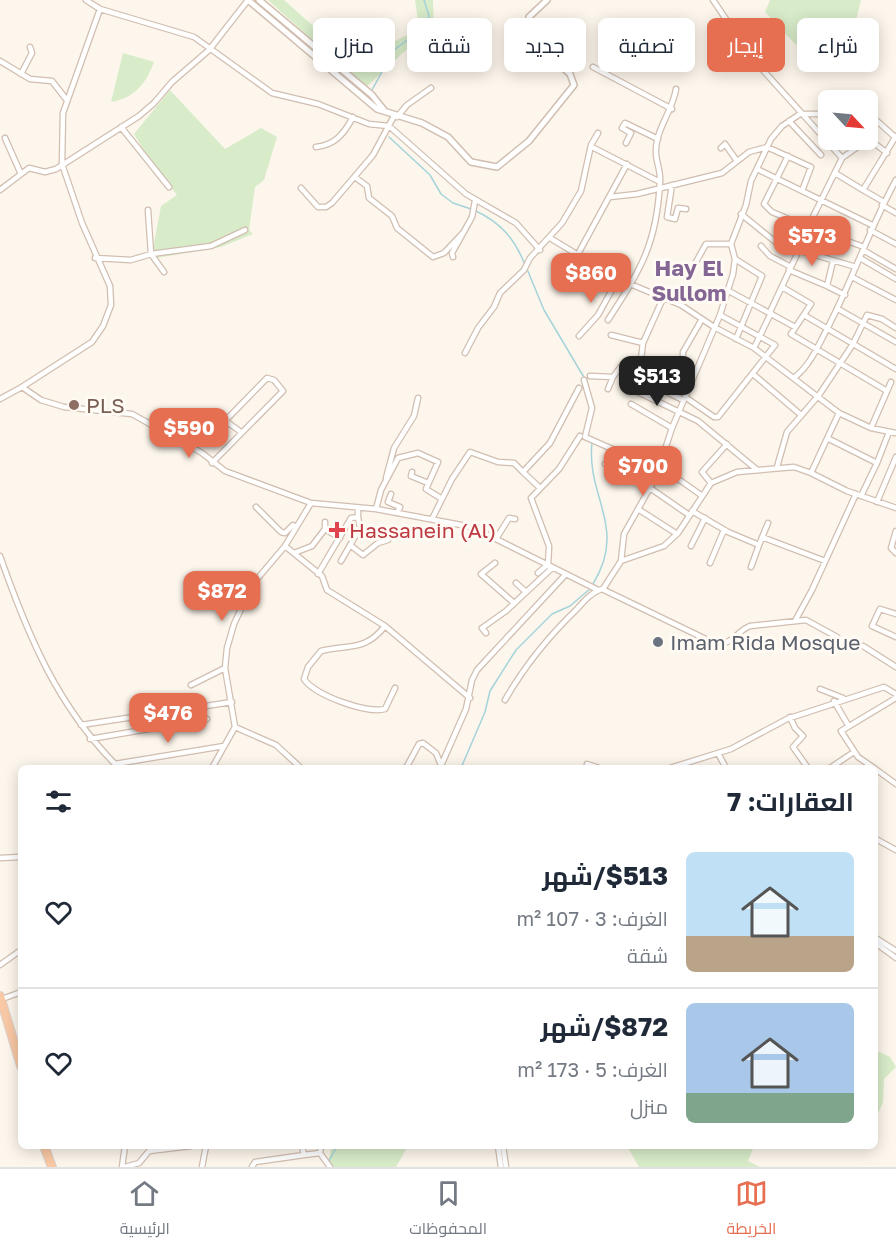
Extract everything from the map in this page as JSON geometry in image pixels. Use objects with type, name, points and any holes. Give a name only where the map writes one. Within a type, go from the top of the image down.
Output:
[{"type":"highway","points":[[1,998],[18,1056]]},
{"type":"highway","points":[[45,1149],[52,1167]]},
{"type":"street","points":[[86,0],[100,9],[194,37],[209,50],[272,93],[318,104],[369,124],[389,126],[474,206],[516,223],[540,250]]},
{"type":"street","points":[[0,190],[29,168],[50,172],[139,116],[172,82],[209,50],[248,0],[372,106],[395,116],[411,118],[441,133],[475,164],[497,167],[508,161],[540,129],[574,85],[570,75],[527,34],[530,17],[547,0]]},
{"type":"street","points":[[259,0],[372,95],[384,110]]},
{"type":"street","points":[[712,0],[753,59],[800,114],[842,158]]},
{"type":"street","points":[[0,399],[92,342],[111,305],[110,286],[95,258],[62,164],[61,128],[66,99],[100,9]]},
{"type":"street","points":[[21,74],[32,53],[30,47]]},
{"type":"street","points":[[0,61],[36,81],[52,81],[66,99]]},
{"type":"street","points":[[593,67],[672,109]]},
{"type":"street","points":[[301,188],[313,204],[326,207],[356,178],[395,116],[431,88]]},
{"type":"street","points":[[608,320],[644,262],[651,244],[657,222],[660,184],[656,149],[658,139],[672,109],[676,89]]},
{"type":"street","points":[[621,561],[621,542],[659,470],[672,428],[720,315],[735,259],[730,244],[747,190],[775,132],[800,114],[818,114]]},
{"type":"street","points":[[316,147],[331,145],[346,130],[353,117]]},
{"type":"street","points":[[789,121],[821,155]]},
{"type":"street","points":[[863,190],[896,137],[878,121]]},
{"type":"street","points":[[626,143],[631,133],[622,128],[625,123],[658,139]]},
{"type":"street","points":[[121,127],[169,187]]},
{"type":"street","points":[[465,353],[478,328],[494,308],[500,292],[525,268],[530,258],[550,238],[581,191],[592,147],[598,133]]},
{"type":"street","points":[[5,138],[21,174]]},
{"type":"street","points":[[808,226],[842,158],[869,139],[887,153]]},
{"type":"street","points":[[721,148],[725,144],[737,161]]},
{"type":"street","points":[[592,147],[660,184]]},
{"type":"street","points":[[610,197],[617,198],[660,184],[672,185],[726,171],[749,152],[767,147],[811,167],[801,191]]},
{"type":"street","points":[[788,156],[764,204],[766,208],[863,248],[896,269]]},
{"type":"street","points":[[579,254],[627,164]]},
{"type":"street","points":[[758,169],[872,227],[896,244]]},
{"type":"street","points":[[835,173],[896,213]]},
{"type":"street","points":[[356,178],[367,186],[369,198],[392,216],[397,228],[417,242],[427,255],[433,257],[444,253],[462,234]]},
{"type":"street","points":[[795,377],[817,349],[838,309],[872,227],[896,180]]},
{"type":"street","points":[[672,185],[667,217],[675,219],[678,208],[687,209]]},
{"type":"street","points":[[453,257],[452,253],[474,206]]},
{"type":"street","points":[[148,210],[151,254],[164,272]]},
{"type":"street","points":[[741,214],[776,243],[856,267]]},
{"type":"street","points":[[95,258],[131,260],[151,254],[211,246],[245,230]]},
{"type":"street","points":[[550,238],[629,285],[664,296],[714,327],[754,348],[795,377],[839,413],[871,428],[896,433]]},
{"type":"street","points":[[696,262],[706,244],[730,244]]},
{"type":"street","points":[[761,246],[770,256],[790,268],[845,294]]},
{"type":"street","points":[[754,348],[799,250]]},
{"type":"street","points":[[860,258],[896,279]]},
{"type":"street","points":[[735,259],[762,276],[750,300],[736,339]]},
{"type":"street","points":[[827,286],[833,261]]},
{"type":"street","points":[[852,278],[896,300]]},
{"type":"street","points":[[579,336],[598,315],[618,279]]},
{"type":"street","points":[[782,287],[811,304],[791,334],[887,391]]},
{"type":"street","points":[[727,290],[750,300],[795,327]]},
{"type":"street","points":[[608,389],[622,365],[639,375],[643,343],[664,296]]},
{"type":"street","points":[[838,309],[894,341],[896,335]]},
{"type":"street","points":[[645,381],[684,398],[717,417],[775,345],[720,315]]},
{"type":"street","points":[[804,315],[896,369]]},
{"type":"street","points":[[777,467],[783,440],[801,415],[819,396],[853,344],[867,315],[882,319],[896,328]]},
{"type":"street","points":[[667,392],[683,361],[683,352],[702,319]]},
{"type":"street","points":[[611,335],[643,343]]},
{"type":"street","points":[[590,376],[603,374],[613,377]]},
{"type":"street","points":[[753,374],[801,415]]},
{"type":"street","points":[[212,463],[283,391],[274,380],[267,378],[227,418],[227,422],[241,432]]},
{"type":"street","points":[[584,380],[592,408],[585,437],[659,470],[701,495]]},
{"type":"street","points":[[871,428],[891,382]]},
{"type":"street","points":[[22,387],[41,400],[64,406],[132,414],[202,453],[225,471],[311,503],[376,509],[471,527],[718,645],[735,639],[750,626],[806,620],[837,637]]},
{"type":"street","points":[[523,472],[550,443],[579,388]]},
{"type":"street","points":[[638,392],[698,422],[756,469]]},
{"type":"street","points":[[376,509],[394,448],[414,417],[418,398]]},
{"type":"street","points":[[631,404],[672,428]]},
{"type":"street","points":[[811,473],[829,439],[839,413]]},
{"type":"street","points":[[795,621],[858,495],[877,464],[889,432]]},
{"type":"street","points":[[486,633],[482,628],[526,592],[549,566],[549,546],[531,498],[559,469],[580,436]]},
{"type":"street","points":[[829,439],[877,464]]},
{"type":"street","points":[[711,483],[702,472],[727,444]]},
{"type":"street","points":[[432,519],[471,452],[498,462],[514,463],[540,488]]},
{"type":"street","points":[[386,478],[400,457],[421,453],[438,462],[428,483],[427,492],[442,499]]},
{"type":"street","points":[[877,502],[896,457]]},
{"type":"street","points":[[605,464],[690,513],[759,545]]},
{"type":"street","points":[[505,700],[531,658],[555,628],[597,588],[621,561],[657,549],[677,534],[701,495],[711,483],[725,476],[756,469],[787,466],[811,473],[858,495],[896,508]]},
{"type":"street","points":[[412,471],[411,476],[428,483]]},
{"type":"street","points":[[391,494],[388,502],[400,507],[397,513]]},
{"type":"street","points":[[214,765],[235,727],[225,668],[228,641],[252,585],[285,546],[311,503]]},
{"type":"street","points":[[256,507],[281,532],[285,533],[293,525],[296,527]]},
{"type":"street","points":[[341,561],[360,528],[358,508]]},
{"type":"street","points":[[638,508],[677,534]]},
{"type":"street","points":[[318,574],[351,518],[358,517]]},
{"type":"street","points":[[495,539],[509,518],[514,519]]},
{"type":"street","points":[[691,546],[705,519]]},
{"type":"street","points":[[325,529],[326,522]]},
{"type":"street","points":[[751,567],[768,523]]},
{"type":"street","points":[[325,529],[340,538]]},
{"type":"street","points":[[294,553],[312,546],[319,532],[325,529]]},
{"type":"street","points":[[710,563],[724,530]]},
{"type":"street","points":[[896,531],[891,548],[896,553]]},
{"type":"street","points":[[762,537],[825,561]]},
{"type":"street","points":[[350,545],[363,555],[378,543],[388,540]]},
{"type":"street","points":[[285,546],[318,574],[331,593],[385,626],[470,698]]},
{"type":"street","points":[[0,556],[41,659],[90,739],[116,765]]},
{"type":"street","points":[[495,563],[481,574],[514,603]]},
{"type":"street","points":[[538,573],[549,566]]},
{"type":"street","points":[[441,765],[470,698],[472,680],[477,670],[566,574]]},
{"type":"street","points":[[516,584],[526,592]]},
{"type":"street","points":[[896,614],[880,609],[872,626],[896,637]]},
{"type":"street","points":[[385,626],[378,636],[364,644],[348,649],[321,651],[308,667],[304,679],[323,693],[373,711],[385,709],[394,688]]},
{"type":"street","points":[[863,646],[896,667]]},
{"type":"street","points":[[190,685],[225,668]]},
{"type":"street","points":[[680,765],[719,754],[790,717],[834,701],[884,687],[896,696],[841,730],[854,752],[870,765]]},
{"type":"street","points":[[820,689],[846,698]]},
{"type":"street","points":[[834,701],[848,725]]},
{"type":"street","points":[[81,725],[232,702]]},
{"type":"street","points":[[790,717],[795,728],[803,736],[793,747],[806,765]]},
{"type":"street","points":[[90,739],[207,719]]},
{"type":"street","points":[[235,727],[276,744],[298,765]]},
{"type":"street","points":[[408,765],[419,744],[423,743],[436,753],[441,765]]},
{"type":"street","points":[[122,765],[224,746]]},
{"type":"street","points":[[834,765],[854,752]]},
{"type":"street","points":[[719,754],[724,765]]},
{"type":"street","points":[[878,771],[896,784]]},
{"type":"street","points":[[878,840],[896,850]]},
{"type":"street","points":[[0,858],[18,858]]},
{"type":"street","points":[[878,940],[896,951]]},
{"type":"street","points":[[878,945],[896,958]]},
{"type":"street","points":[[0,965],[18,952]]},
{"type":"street","points":[[1,998],[18,993]]},
{"type":"street","points":[[125,1149],[123,1167],[139,1163],[149,1151],[166,1149]]},
{"type":"street","points":[[202,1167],[205,1149]]},
{"type":"street","points":[[303,1149],[304,1155]]},
{"type":"street","points":[[321,1149],[320,1153],[330,1167]]},
{"type":"street","points":[[500,1149],[501,1167]]},
{"type":"street","points":[[501,1149],[506,1167]]},
{"type":"street","points":[[252,1167],[255,1162],[320,1153]]},
{"type":"green space","points":[[268,0],[284,0],[313,26],[313,41]]},
{"type":"green space","points":[[415,0],[433,0],[434,18],[417,18]]},
{"type":"green space","points":[[770,0],[861,0],[856,18],[797,18],[797,45],[785,33],[785,18],[771,18],[765,12]]},
{"type":"green space","points":[[407,35],[407,49],[395,60],[395,41]]},
{"type":"green space","points":[[123,53],[154,62],[138,89],[126,97],[111,102]]},
{"type":"green space","points":[[347,72],[382,72],[365,88]]},
{"type":"green space","points":[[170,90],[225,149],[261,128],[277,137],[264,180],[255,187],[249,230],[253,234],[221,247],[151,259],[161,206],[177,195],[152,164],[134,134]]},
{"type":"green space","points":[[878,1051],[890,1057],[896,1067],[884,1079],[883,1102],[878,1114]]},
{"type":"green space","points":[[331,1149],[406,1149],[396,1167],[331,1167],[327,1165]]},
{"type":"green space","points":[[629,1149],[753,1149],[748,1161],[760,1167],[639,1167]]},
{"type":"waterway","points":[[372,90],[394,50],[426,26],[429,16],[424,0]]},
{"type":"waterway","points":[[389,137],[430,175],[441,194],[453,203],[471,209]]},
{"type":"waterway","points":[[476,211],[493,221],[506,233],[517,247],[525,265]]},
{"type":"waterway","points":[[527,269],[544,310],[585,379]]},
{"type":"waterway","points":[[590,392],[592,402]]},
{"type":"waterway","points":[[592,442],[592,462],[606,529],[607,545],[603,564],[593,584]]},
{"type":"waterway","points":[[462,765],[485,712],[490,691],[516,650],[552,614],[570,606],[591,588]]},
{"type":"waterway","points":[[329,1161],[335,1149]]},
{"type":"place","name":"PLS","points":[[74,405]]},
{"type":"place","name":"Hassanein (Al)","points":[[337,530]]},
{"type":"place","name":"Imam Rida Mosque","points":[[658,642]]},
{"type":"district","name":"Hay El Sullom","points":[[689,280]]}]
